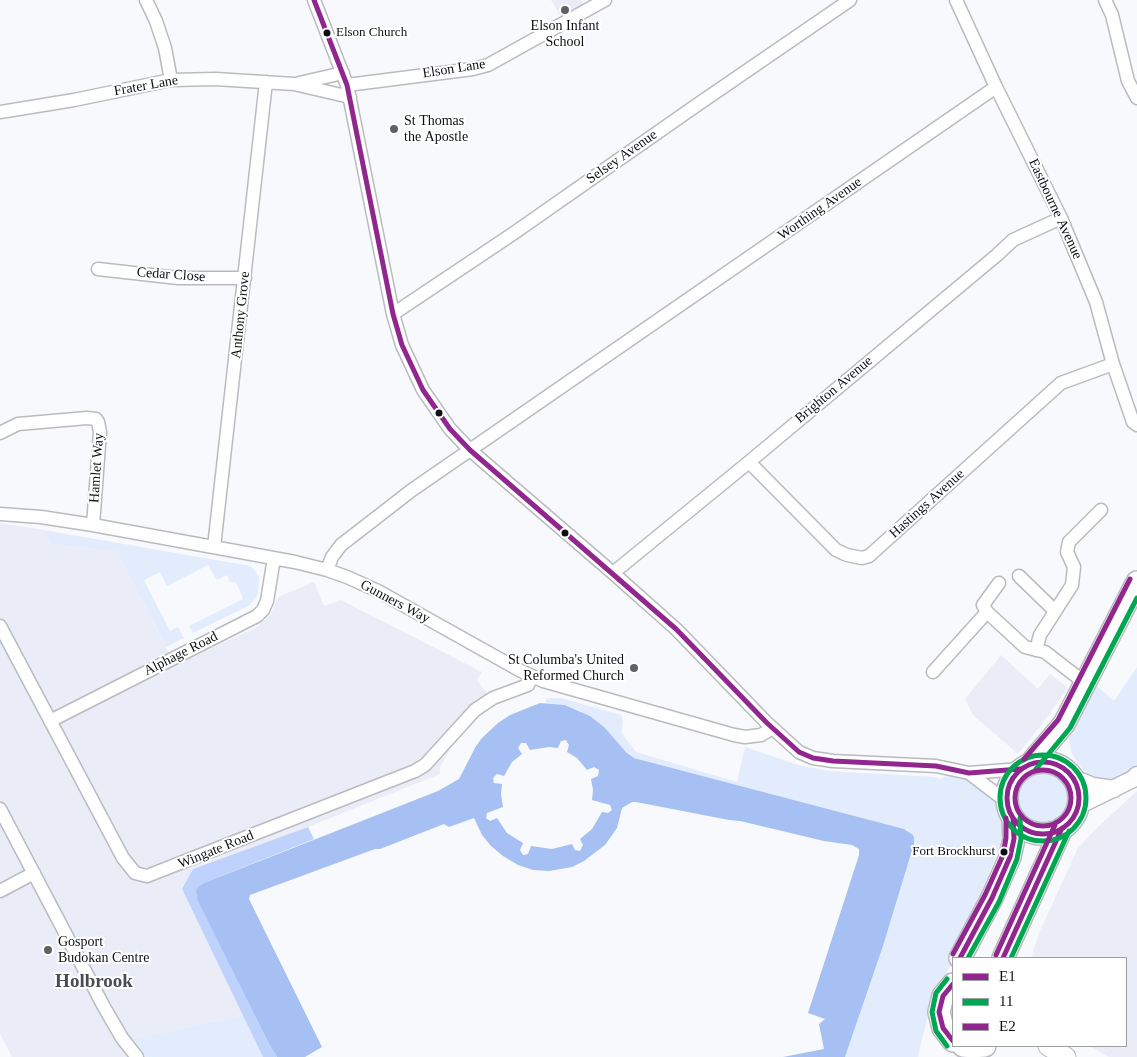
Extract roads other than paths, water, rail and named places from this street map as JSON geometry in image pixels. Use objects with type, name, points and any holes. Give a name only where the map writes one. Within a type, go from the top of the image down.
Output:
[{"type":"main road","points":[[961,957],[992,898],[1010,857],[1014,839],[1008,790],[1012,778],[1064,724],[1137,582]]},
{"type":"main road","points":[[1064,724],[1067,773]]},
{"type":"main road","points":[[1003,957],[1062,828],[1072,818],[1078,806],[1077,787],[1067,773],[1052,763],[1041,762],[1025,766]]},
{"type":"main road","points":[[1010,810],[1021,826],[1030,831],[1041,834],[1062,828]]},
{"type":"main road","points":[[952,976],[948,990],[939,1006],[942,1028],[952,1042]]},
{"type":"main road","points":[[966,1047],[979,1047]]},
{"type":"main road","points":[[972,1057],[985,1047]]},
{"type":"main road","points":[[1050,1047],[1066,1057]]},
{"type":"street","points":[[146,0],[162,39],[171,80]]},
{"type":"street","points":[[314,0],[347,85],[393,314],[402,345],[424,390],[450,429],[470,450],[676,628],[796,750],[813,758],[860,763],[940,766],[969,773],[1025,766]]},
{"type":"street","name":"Elson Lane","points":[[347,85],[474,69],[488,65],[605,0]]},
{"type":"street","name":"Selsey Avenue","points":[[393,314],[514,233],[850,0]]},
{"type":"street","name":"Eastbourne Avenue","points":[[956,0],[996,87],[1061,218],[1096,302],[1114,364],[1136,422]]},
{"type":"street","points":[[1105,0],[1112,15],[1128,81],[1137,98]]},
{"type":"street","name":"Frater Lane","points":[[0,112],[74,100],[171,80],[216,78],[294,84],[347,85]]},
{"type":"street","name":"Anthony Grove","points":[[214,548],[266,82]]},
{"type":"street","name":"Frater Lane","points":[[294,84],[347,85]]},
{"type":"street","name":"Worthing Avenue","points":[[328,570],[332,557],[341,545],[391,505],[996,87]]},
{"type":"street","name":"Brighton Avenue","points":[[613,572],[749,462],[1013,240],[1061,218]]},
{"type":"street","name":"Cedar Close","points":[[98,269],[182,278],[245,278]]},
{"type":"street","name":"Hastings Avenue","points":[[749,462],[836,550],[846,555],[862,558],[869,556],[1060,383],[1114,364]]},
{"type":"street","name":"Hamlet Way","points":[[0,433],[18,424],[86,418],[96,419],[100,432],[93,525]]},
{"type":"street","points":[[1036,650],[1040,635],[1072,585],[1074,567],[1067,552],[1069,542],[1101,510]]},
{"type":"street","name":"Gunners Way","points":[[0,514],[40,517],[93,525],[274,558],[328,570],[378,592],[532,677],[564,688],[734,735],[745,737],[761,735],[773,728]]},
{"type":"street","name":"Alphage Road","points":[[50,721],[257,616],[263,610],[267,601],[274,558]]},
{"type":"street","points":[[1019,576],[1055,611]]},
{"type":"street","points":[[999,583],[983,606],[987,612],[1025,647],[1045,652],[1085,683]]},
{"type":"street","points":[[933,672],[987,612]]},
{"type":"street","name":"Wingate Road","points":[[0,626],[127,865],[135,873],[147,876],[415,771],[424,765],[480,706],[493,698],[528,684],[532,677]]},
{"type":"street","points":[[969,773],[1010,810]]},
{"type":"street","points":[[1067,773],[1093,786],[1114,789]]},
{"type":"street","points":[[1078,806],[1114,789],[1137,775]]},
{"type":"street","points":[[0,809],[104,1007],[122,1038],[137,1057]]},
{"type":"street","points":[[0,891],[34,873]]},
{"type":"place","name":"Elson Infant School","points":[[565,10]]},
{"type":"place","name":"Elson Church","points":[[327,33]]},
{"type":"place","name":"St Thomas the Apostle","points":[[394,129]]},
{"type":"place","name":"St Columba's United Reformed Church","points":[[634,668]]},
{"type":"place","name":"Fort Brockhurst","points":[[1004,852]]},
{"type":"place","name":"Gosport Budokan Centre","points":[[48,950]]},
{"type":"district","name":"Holbrook","points":[[94,982]]}]
